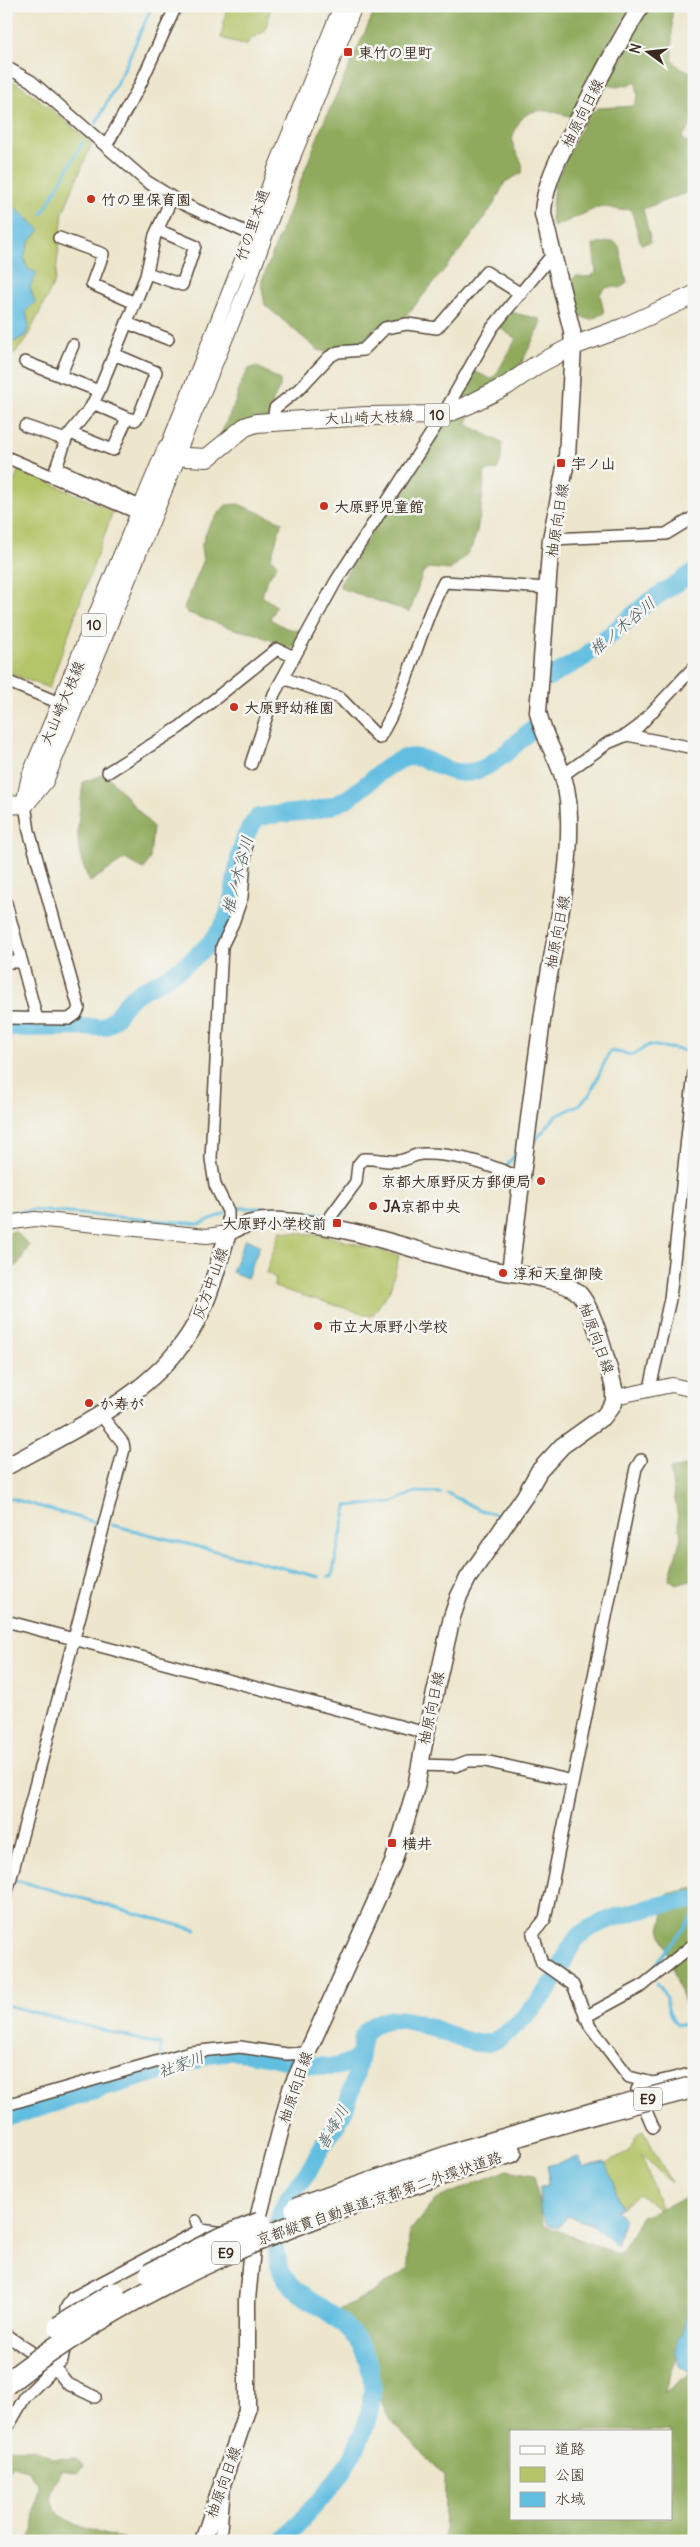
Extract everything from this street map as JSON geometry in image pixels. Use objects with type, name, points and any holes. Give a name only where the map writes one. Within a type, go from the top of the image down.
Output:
[{"type":"highway","name":"京都縦貫自動車道;京都第二外環状道路","points":[[603,2118],[693,2078]]},
{"type":"highway","name":"京都縦貫自動車道;京都第二外環状道路","points":[[6,2365],[87,2309],[172,2262],[217,2240],[341,2192],[603,2118],[694,2100]]},
{"type":"highway","name":"京都縦貫自動車道;京都第二外環状道路","points":[[6,2384],[95,2321],[178,2275],[266,2236],[420,2180],[466,2158]]},
{"type":"main road","name":"柚原向日線","points":[[203,2541],[247,2410],[247,2300],[253,2238],[291,2089],[392,1863],[416,1787],[419,1765],[452,1617],[468,1578],[490,1549],[546,1462],[562,1446],[599,1422],[609,1411],[615,1397],[595,1326],[584,1297],[566,1286],[510,1272],[552,957],[566,892],[570,816],[563,775],[545,738],[538,712],[537,697],[543,659],[551,538],[567,457],[573,346],[572,332],[543,214],[546,194],[560,156],[608,60],[641,6]]},
{"type":"main road","name":"大山崎大枝線","points":[[173,451],[194,459],[207,458],[245,426],[273,421],[368,416],[443,415],[468,406],[506,386],[535,366],[573,346],[622,328],[694,295]]},
{"type":"main road","name":"大山崎大枝線","points":[[25,804],[31,776],[141,511],[173,451]]},
{"type":"main road","name":"大山崎大枝線","points":[[25,804],[44,781],[173,451]]},
{"type":"main road","points":[[6,806],[25,804]]},
{"type":"main road","name":"灰方中山線","points":[[6,1467],[100,1414],[134,1392],[154,1376],[180,1348],[203,1308],[228,1233],[245,1224],[267,1221],[323,1227],[472,1266],[510,1272]]},
{"type":"street","points":[[106,146],[139,87],[176,6]]},
{"type":"street","name":"竹の里本通","points":[[258,238],[275,168],[341,6]]},
{"type":"street","name":"竹の里本通","points":[[173,451],[258,238],[355,6]]},
{"type":"street","points":[[6,67],[32,81],[146,181],[172,198],[258,238]]},
{"type":"street","points":[[141,511],[56,468],[68,437],[99,392],[147,274],[158,230],[172,198]]},
{"type":"street","points":[[147,274],[182,285],[195,246],[158,230]]},
{"type":"street","points":[[59,238],[103,254],[92,284],[135,303]]},
{"type":"street","points":[[251,764],[274,694],[336,580],[443,415],[492,328],[552,255]]},
{"type":"street","points":[[273,421],[275,408],[299,389],[329,357],[338,352],[363,350],[385,328],[407,324],[437,328],[486,272],[521,294]]},
{"type":"street","points":[[127,323],[168,340]]},
{"type":"street","points":[[60,376],[72,345]]},
{"type":"street","points":[[93,403],[127,418],[135,420],[139,416],[156,372],[114,354]]},
{"type":"street","points":[[25,362],[99,392]]},
{"type":"street","points":[[25,426],[113,450],[127,418]]},
{"type":"street","points":[[6,457],[141,511]]},
{"type":"street","points":[[551,538],[666,534],[694,517]]},
{"type":"street","points":[[283,678],[340,698],[379,738],[394,714],[420,640],[444,582],[548,588]]},
{"type":"street","points":[[108,772],[180,727],[277,649],[294,657]]},
{"type":"street","points":[[563,775],[608,743],[627,736],[638,727],[694,667]]},
{"type":"street","points":[[6,681],[62,704]]},
{"type":"street","points":[[627,736],[694,748]]},
{"type":"street","points":[[6,1018],[69,1019],[76,1014],[79,1008],[29,831],[25,804]]},
{"type":"street","points":[[6,1223],[35,1219],[208,1236],[228,1233],[228,1211],[214,1185],[211,1150],[222,946],[242,897],[246,848]]},
{"type":"street","points":[[7,906],[37,1019]]},
{"type":"street","points":[[6,962],[22,962]]},
{"type":"street","points":[[650,1388],[670,1300],[694,1072]]},
{"type":"street","points":[[323,1227],[356,1182],[358,1165],[363,1159],[373,1158],[391,1162],[402,1161],[421,1154],[441,1156],[494,1166],[522,1179]]},
{"type":"street","points":[[615,1397],[650,1388],[672,1385],[694,1390]]},
{"type":"street","points":[[6,1896],[124,1449],[123,1443],[100,1414]]},
{"type":"street","points":[[641,1460],[636,1468],[545,1919],[533,1934],[542,1963],[573,1985],[585,2017],[629,2077],[642,2082],[653,2083],[693,2078]]},
{"type":"street","points":[[6,1621],[426,1733]]},
{"type":"street","points":[[419,1765],[454,1766],[468,1762],[484,1761],[573,1781]]},
{"type":"street","points":[[585,2017],[642,1986],[694,1944]]},
{"type":"street","points":[[6,2105],[190,2052],[233,2047],[287,2054],[306,2053]]},
{"type":"street","points":[[642,2082],[637,2090],[653,2127]]},
{"type":"street","points":[[6,2430],[25,2397],[62,2360],[67,2346],[66,2308],[72,2298],[198,2226],[253,2238]]},
{"type":"street","points":[[6,2335],[55,2368],[68,2384],[95,2397]]},
{"type":"street","points":[[220,2541],[225,2497],[222,2482]]},
{"type":"green space","points":[[227,6],[271,6],[265,31],[252,38],[246,45],[221,38]]},
{"type":"green space","points":[[377,6],[632,6],[607,46],[573,117],[550,111],[535,111],[522,119],[512,139],[514,148],[521,161],[522,173],[505,182],[494,204],[470,238],[403,320],[389,321],[374,329],[357,347],[327,352],[318,350],[265,305],[261,283],[322,126]]},
{"type":"green space","points":[[646,6],[672,6],[672,59],[680,68],[694,73],[694,122],[682,137],[689,144],[694,142],[694,190],[643,209],[651,242],[641,244],[631,209],[620,210],[601,206],[554,227],[551,220],[554,185],[586,118],[598,108],[634,106],[638,95],[636,83],[616,87],[606,83]]},
{"type":"green space","points":[[6,77],[26,89],[92,143],[63,212],[55,281],[25,342],[6,362]]},
{"type":"green space","points":[[613,241],[619,246],[627,283],[620,288],[609,287],[602,291],[600,294],[604,313],[590,320],[574,313],[566,285],[576,276],[589,277],[596,273],[593,245]]},
{"type":"green space","points":[[509,312],[540,319],[541,324],[522,362],[510,378],[448,412],[469,369],[491,379],[496,375],[516,339],[496,325]]},
{"type":"green space","points":[[256,366],[280,380],[280,387],[273,400],[272,416],[218,440],[235,403],[241,383],[249,369]]},
{"type":"green space","points":[[472,412],[466,424],[502,443],[501,461],[497,470],[485,471],[477,530],[468,553],[450,570],[429,568],[423,572],[410,612],[340,588],[340,584],[437,425]]},
{"type":"green space","points":[[19,469],[113,511],[49,688],[6,672],[6,503]]},
{"type":"green space","points":[[238,504],[282,522],[271,557],[277,565],[266,582],[262,596],[276,606],[270,619],[286,628],[301,631],[301,636],[291,649],[256,634],[234,629],[188,613],[184,608],[203,562],[201,547],[209,525],[226,505]]},
{"type":"green space","points":[[106,774],[153,827],[150,858],[144,869],[125,859],[90,882],[80,856],[78,844],[78,822],[83,782]]},
{"type":"green space","points":[[15,1231],[29,1245],[22,1259],[6,1277],[6,1233]]},
{"type":"green space","points":[[280,1231],[327,1236],[399,1256],[390,1290],[372,1316],[274,1287],[275,1277],[266,1273]]},
{"type":"green space","points":[[686,1466],[694,1476],[694,1579],[676,1584],[669,1579],[681,1537],[670,1469]]},
{"type":"green space","points":[[694,1888],[694,2011],[685,2006],[660,1929],[669,1894]]},
{"type":"green space","points":[[644,2131],[671,2183],[641,2154],[663,2213],[639,2194],[622,2207],[605,2164],[629,2151],[637,2135]]},
{"type":"green space","points":[[507,2170],[534,2175],[543,2225],[620,2255],[642,2216],[694,2195],[694,2311],[664,2393],[694,2369],[694,2541],[444,2541],[445,2476],[389,2419],[340,2309],[370,2294],[408,2269],[409,2232],[436,2199]]},
{"type":"green space","points":[[6,2448],[33,2449],[53,2459],[77,2458],[84,2466],[78,2472],[62,2469],[52,2487],[52,2502],[57,2512],[80,2526],[133,2541],[28,2541],[33,2531],[38,2484],[27,2470],[12,2466],[6,2473]]},
{"type":"water","points":[[6,199],[40,230],[29,242],[24,258],[28,269],[37,273],[30,287],[35,302],[26,311],[29,325],[26,335],[12,343],[6,356]]},
{"type":"water","points":[[245,1239],[260,1245],[247,1278],[232,1272]]},
{"type":"water","points":[[579,2157],[583,2167],[605,2162],[622,2207],[616,2210],[623,2221],[617,2247],[592,2224],[567,2216],[558,2228],[547,2224],[540,2209],[540,2187],[547,2187],[549,2176],[547,2166]]},
{"type":"water","points":[[694,2304],[694,2370],[688,2371],[679,2366],[675,2350],[677,2341],[682,2336],[685,2320]]},
{"type":"waterway","points":[[96,124],[125,67],[152,6]]},
{"type":"waterway","points":[[42,214],[83,142]]},
{"type":"waterway","name":"椎ノ木谷川","points":[[548,678],[583,658],[648,602],[694,572]]},
{"type":"waterway","name":"椎ノ木谷川","points":[[6,1028],[104,1027],[112,1021],[132,997],[172,974],[197,955],[219,932],[228,914],[245,838],[250,827],[258,817],[323,808],[343,801],[389,766],[405,758],[415,757],[424,759],[455,772],[479,770],[501,757],[531,730]]},
{"type":"waterway","points":[[534,1142],[556,1116],[579,1105],[590,1094],[610,1051],[633,1055],[649,1045],[694,1052]]},
{"type":"waterway","points":[[505,1168],[517,1152]]},
{"type":"waterway","points":[[385,1166],[398,1168],[427,1159]]},
{"type":"waterway","points":[[440,1160],[457,1163]]},
{"type":"waterway","points":[[337,1215],[342,1214],[361,1187],[361,1181]]},
{"type":"waterway","points":[[230,1211],[235,1208],[265,1208],[328,1214]]},
{"type":"waterway","points":[[6,1214],[32,1210],[200,1224],[225,1213]]},
{"type":"waterway","points":[[328,1576],[332,1576],[347,1506],[391,1503],[415,1492],[441,1493]]},
{"type":"waterway","points":[[447,1493],[478,1509],[497,1515]]},
{"type":"waterway","points":[[6,1497],[98,1523]]},
{"type":"waterway","points":[[112,1525],[319,1577]]},
{"type":"waterway","points":[[12,1879],[196,1930]]},
{"type":"waterway","name":"善峰川","points":[[283,2541],[329,2490],[345,2468],[360,2439],[371,2405],[372,2388],[366,2355],[357,2340],[344,2325],[289,2284],[277,2260],[276,2243],[278,2221],[285,2204],[311,2167],[340,2119],[350,2096],[356,2076],[363,2035],[377,2023],[393,2019],[411,2021],[466,2040],[481,2043],[494,2041],[519,2022],[536,2005],[555,1979],[571,1946],[588,1929],[616,1917],[634,1912],[694,1900]]},
{"type":"waterway","points":[[655,1966],[694,1915]]},
{"type":"waterway","points":[[657,1983],[664,1993],[670,2015],[676,2024],[694,2025]]},
{"type":"waterway","points":[[6,2005],[160,2045],[161,2058]]},
{"type":"waterway","name":"社家川","points":[[6,2118],[197,2060],[211,2054],[227,2052],[244,2053],[330,2067],[359,2058]]},
{"type":"waterway","points":[[694,2063],[694,2068]]},
{"type":"place","name":"東竹の里町","points":[[348,52]]},
{"type":"place","name":"竹の里保育園","points":[[91,199]]},
{"type":"place","name":"宇ノ山","points":[[561,463]]},
{"type":"place","name":"大原野児童館","points":[[324,506]]},
{"type":"place","name":"大原野幼稚園","points":[[234,707]]},
{"type":"place","name":"京都大原野灰方郵便局","points":[[541,1181]]},
{"type":"place","name":"JA京都中央","points":[[373,1206]]},
{"type":"place","name":"大原野小学校前","points":[[337,1223]]},
{"type":"place","name":"淳和天皇御陵","points":[[503,1273]]},
{"type":"place","name":"市立大原野小学校","points":[[318,1326]]},
{"type":"place","name":"か寿が","points":[[89,1403]]},
{"type":"place","name":"横井","points":[[392,1843]]}]
